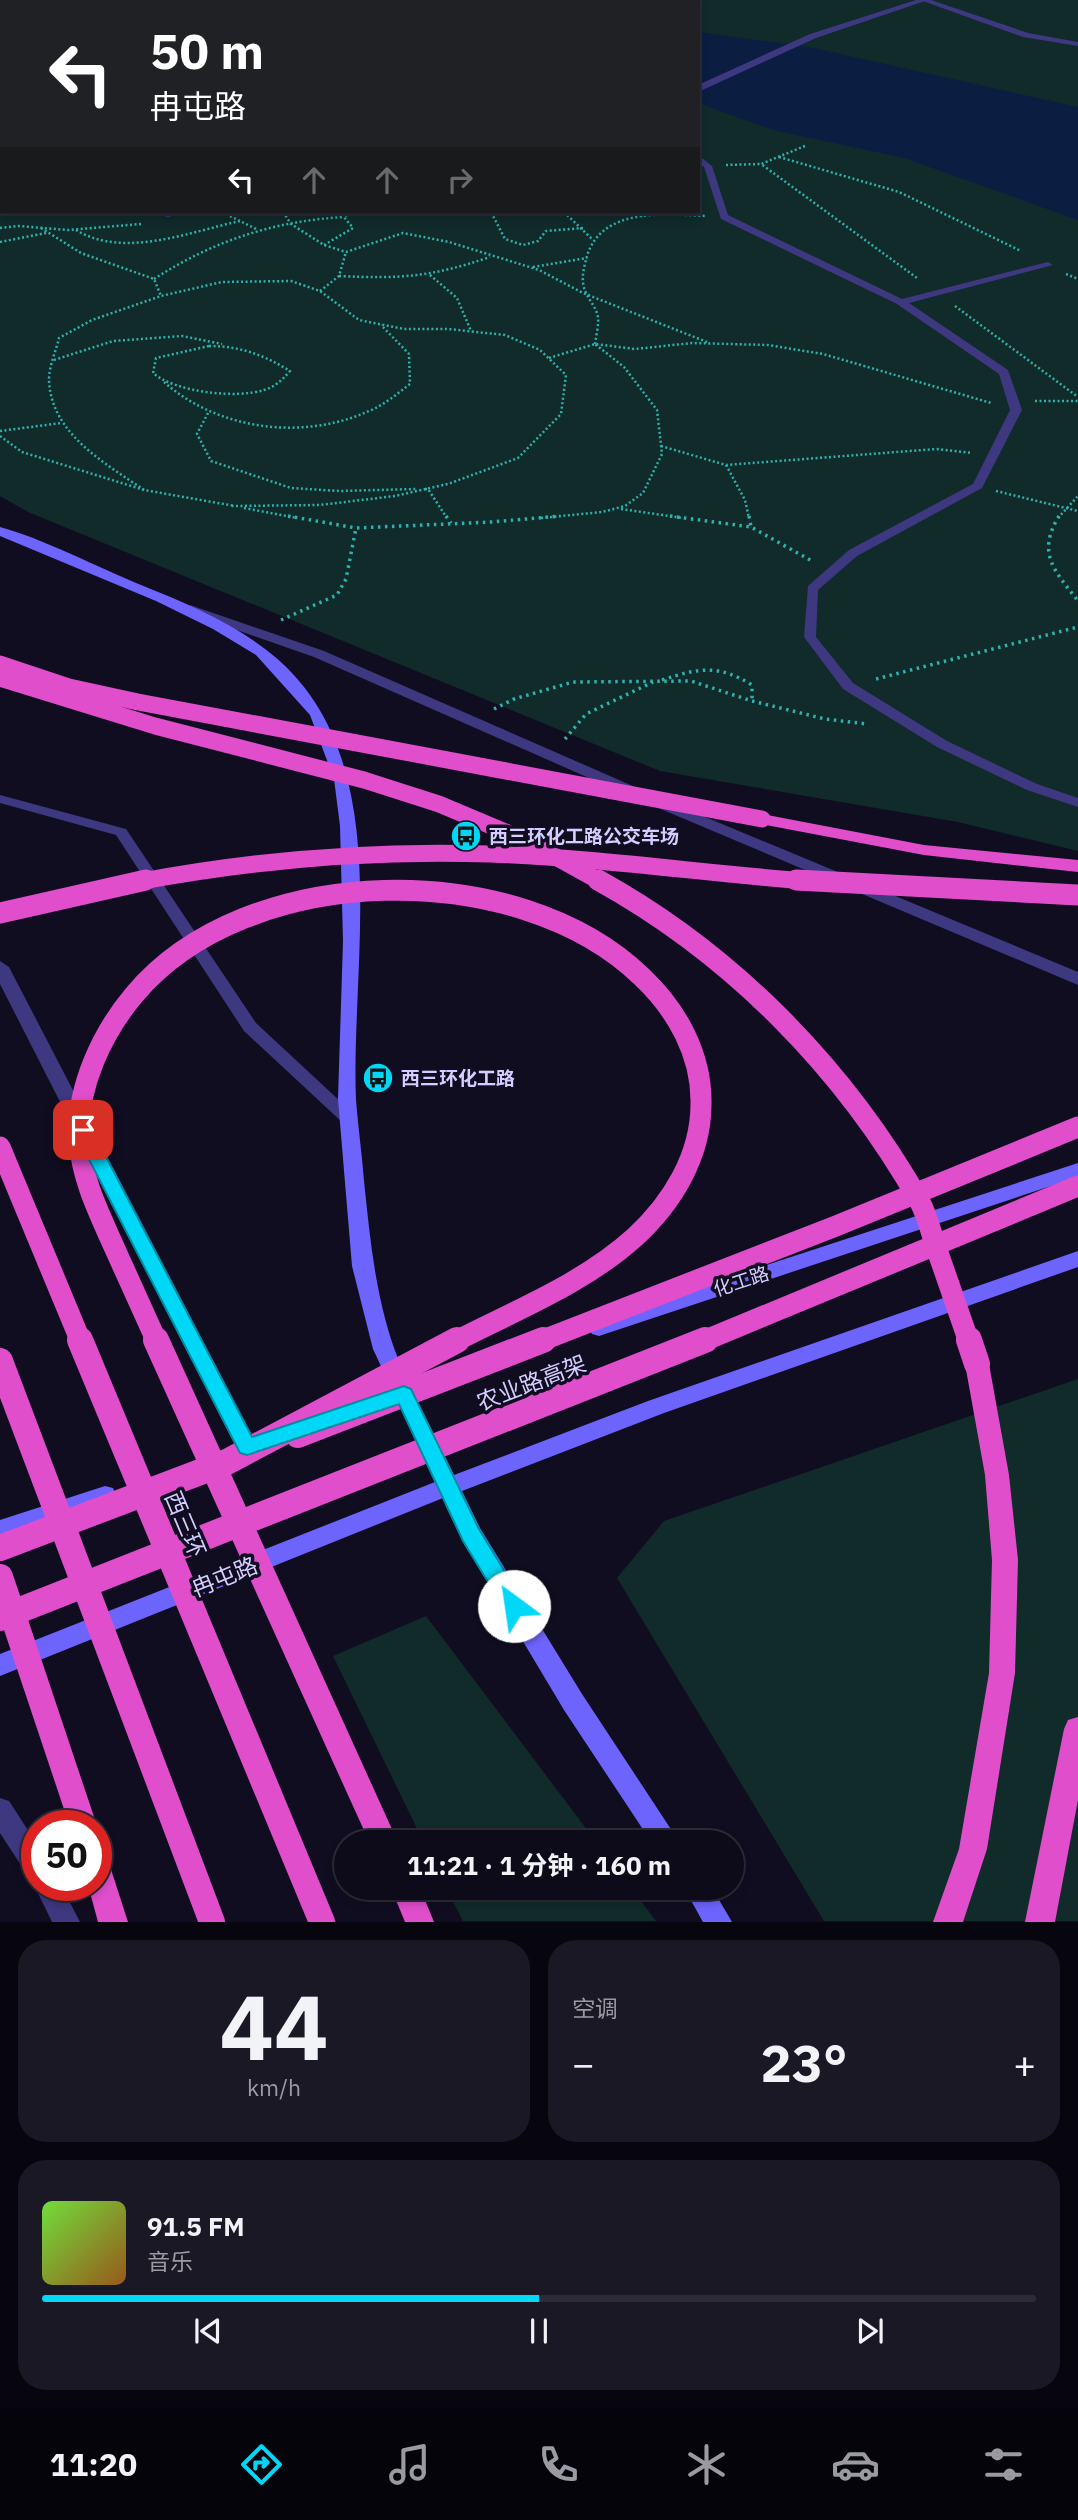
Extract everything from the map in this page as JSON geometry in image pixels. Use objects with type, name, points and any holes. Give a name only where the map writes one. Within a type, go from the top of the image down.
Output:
[{"type":"highway","points":[[0,664],[69,688],[484,769],[924,850],[1078,866]]},
{"type":"highway","points":[[0,678],[155,726],[364,780],[439,804],[527,841],[599,878],[673,926],[723,965],[816,1054],[832,1074],[863,1115],[921,1204],[977,1364],[997,1475],[1005,1560],[1002,1673],[973,1849],[948,1922]]},
{"type":"highway","points":[[0,914],[89,890],[184,872],[298,859],[393,854],[489,854],[628,863],[803,880],[980,892],[1078,895]]},
{"type":"highway","points":[[225,1463],[543,1298],[614,1256],[655,1217],[680,1183],[701,1132],[703,1097],[694,1050],[666,1003],[635,969],[591,937],[529,911],[467,896],[414,890],[333,895],[274,909],[225,925],[182,950],[134,993],[111,1024],[104,1034],[86,1083],[79,1132],[85,1182],[378,1830]]},
{"type":"highway","name":"农业路高架","points":[[0,1548],[644,1302],[1078,1127]]},
{"type":"highway","name":"西三环","points":[[0,1147],[322,1922]]},
{"type":"highway","name":"农业路高架","points":[[0,1618],[588,1388],[1078,1186]]},
{"type":"highway","points":[[0,1360],[212,1922]]},
{"type":"highway","points":[[0,1577],[78,1810]]},
{"type":"highway","points":[[1040,1922],[1078,1729]]},
{"type":"highway","points":[[410,1900],[420,1922]]},
{"type":"highway","points":[[107,1901],[113,1922]]},
{"type":"main road","points":[[0,531],[161,598],[218,625],[261,652],[317,714],[342,779],[349,848],[352,941],[347,1099],[362,1266],[384,1349],[471,1534],[566,1690],[658,1830]]},
{"type":"main road","name":"化工路","points":[[404,1394],[1078,1170]]},
{"type":"main road","points":[[447,1487],[656,1407],[1078,1259]]},
{"type":"main road","points":[[0,1530],[404,1394]]},
{"type":"main road","name":"冉屯路","points":[[0,1665],[447,1487]]},
{"type":"main road","points":[[705,1900],[719,1922]]},
{"type":"street","points":[[700,88],[813,36],[924,0]]},
{"type":"street","points":[[161,598],[318,654],[770,851],[1078,979]]},
{"type":"street","points":[[0,967],[247,1447]]},
{"type":"street","points":[[0,1810],[21,1842]]},
{"type":"street","points":[[56,1901],[67,1922]]},
{"type":"lane","points":[[924,0],[1027,35],[1078,44]]},
{"type":"lane","points":[[703,162],[724,217],[901,302],[1004,372],[1014,405],[978,486],[853,553],[812,589],[810,637],[848,686],[899,718],[953,750],[1032,787],[1078,803]]},
{"type":"lane","points":[[901,302],[1048,265]]},
{"type":"lane","points":[[0,799],[121,832],[250,1027],[349,1119]]},
{"type":"path","points":[[703,162],[761,164],[805,146]]},
{"type":"path","points":[[778,157],[899,192],[1048,265]]},
{"type":"path","points":[[761,164],[1078,399]]},
{"type":"path","points":[[0,228],[76,230],[135,227],[168,214]]},
{"type":"path","points":[[231,214],[257,229]]},
{"type":"path","points":[[284,214],[291,224],[324,245],[346,253],[403,233],[449,243],[530,267],[583,293],[711,344]]},
{"type":"path","points":[[40,228],[56,240],[118,269],[154,279],[216,244],[257,229],[320,218],[344,217],[348,214]]},
{"type":"path","points":[[492,214],[505,239],[526,246],[537,243],[546,231],[583,229]]},
{"type":"path","points":[[566,214],[593,240]]},
{"type":"path","points":[[639,214],[649,217]]},
{"type":"path","points":[[324,245],[353,228],[344,217]]},
{"type":"path","points":[[594,344],[598,315],[583,293],[583,271],[593,240],[611,224],[649,217],[724,217]]},
{"type":"path","points":[[76,230],[85,238],[106,243],[134,242],[160,240],[202,227],[240,221]]},
{"type":"path","points":[[0,242],[47,233]]},
{"type":"path","points":[[320,291],[339,276],[346,253]]},
{"type":"path","points":[[339,276],[396,279],[446,272],[490,256]]},
{"type":"path","points":[[530,267],[587,258]]},
{"type":"path","points":[[429,274],[452,290],[467,313],[471,331]]},
{"type":"path","points":[[154,279],[161,296]]},
{"type":"path","points":[[144,491],[75,439],[55,415],[49,379],[59,338],[92,320],[161,296],[222,282],[291,281],[320,291],[359,320],[404,329],[505,335],[540,350],[566,375],[561,414],[518,458],[448,484],[396,496],[320,505],[232,506]]},
{"type":"path","points":[[230,346],[190,346],[156,358],[153,373],[176,395],[208,413],[249,425],[292,427],[337,421],[374,409],[410,384],[409,354],[380,324]]},
{"type":"path","points":[[54,360],[113,341],[182,336],[265,354],[290,371],[273,387],[240,393],[210,392],[162,382]]},
{"type":"path","points":[[549,358],[594,344],[635,349],[711,344],[768,345],[823,354],[1014,405],[1078,399]]},
{"type":"path","points":[[0,434],[22,452],[144,491],[356,528],[451,524],[602,512],[617,508],[643,494],[662,454],[657,410],[624,367],[594,344]]},
{"type":"path","points":[[208,413],[197,434],[211,461],[241,472],[291,488],[339,492],[428,489]]},
{"type":"path","points":[[0,434],[62,423]]},
{"type":"path","points":[[661,446],[726,465],[936,449],[993,456]]},
{"type":"path","points":[[726,465],[744,500],[751,527]]},
{"type":"path","points":[[978,486],[1078,511]]},
{"type":"path","points":[[428,489],[451,524]]},
{"type":"path","points":[[1078,496],[1065,508],[1049,532],[1051,564],[1078,601]]},
{"type":"path","points":[[617,508],[751,527],[831,572]]},
{"type":"path","points":[[254,631],[337,595],[346,579],[356,528]]},
{"type":"path","points":[[848,686],[1078,627]]},
{"type":"path","points":[[551,755],[586,714],[657,681],[699,668],[732,671],[752,685],[752,701]]},
{"type":"path","points":[[471,720],[514,699],[573,682],[657,681],[691,681],[752,701],[825,719],[868,724],[899,718]]},
{"type":"green space","points":[[700,0],[1078,0],[1078,851],[958,822],[660,771],[28,512],[0,496],[0,214],[700,214]]},
{"type":"green space","points":[[1078,1379],[1078,1921],[824,1921],[617,1578],[664,1521]]},
{"type":"green space","points":[[426,1616],[587,1830],[418,1830],[333,1656]]},
{"type":"green space","points":[[452,1900],[640,1900],[656,1921],[463,1921]]},
{"type":"water","points":[[700,32],[809,47],[1078,107],[1078,220],[904,158],[773,130],[700,104]]},
{"type":"place","name":"西三环化工路公交车场","points":[[466,836]]},
{"type":"place","name":"西三环化工路","points":[[378,1078]]},
{"type":"route","points":[[83,1130],[247,1447],[404,1394],[471,1534],[514,1606]]}]
